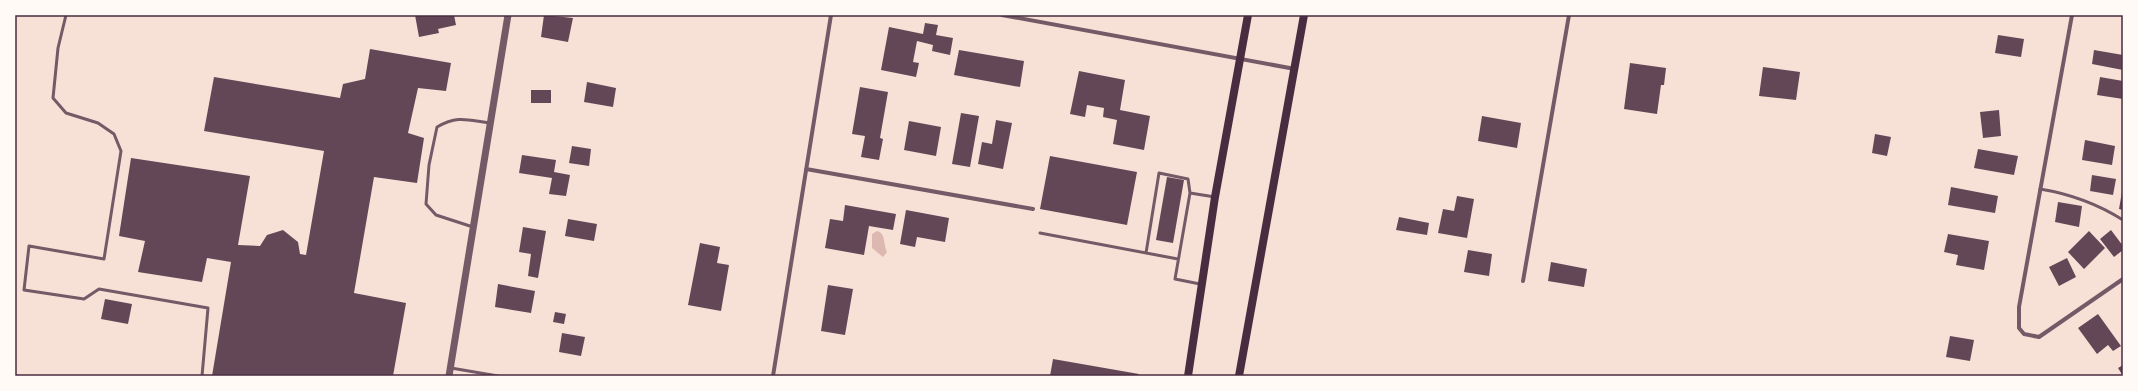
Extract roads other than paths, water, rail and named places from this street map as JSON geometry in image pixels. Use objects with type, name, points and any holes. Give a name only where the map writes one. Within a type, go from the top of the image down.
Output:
[{"type":"main road","points":[[1188,376],[1215,197],[1248,15]]},
{"type":"main road","points":[[1239,376],[1304,15]]},
{"type":"street","points":[[449,376],[508,15]]},
{"type":"street","points":[[773,376],[831,15]]},
{"type":"street","points":[[1002,15],[1295,69]]},
{"type":"street","points":[[1523,281],[1569,15]]},
{"type":"street","points":[[2072,15],[2019,307],[2019,323],[2024,334],[2039,337],[2123,279]]},
{"type":"street","points":[[806,169],[1033,209]]},
{"type":"lane","points":[[66,15],[58,48],[53,98],[66,113],[98,123],[114,134],[121,151],[104,259],[29,246],[24,290],[84,299],[99,289],[208,308],[202,376]]},
{"type":"lane","points":[[473,227],[436,215],[426,204],[429,165],[437,127],[451,120],[462,119],[490,124]]},
{"type":"lane","points":[[1146,253],[1159,173],[1188,179],[1190,193],[1175,279],[1202,284]]},
{"type":"lane","points":[[2040,189],[2066,193],[2087,200],[2123,220]]},
{"type":"lane","points":[[1190,193],[1215,197]]},
{"type":"lane","points":[[1040,233],[1178,259]]},
{"type":"lane","points":[[451,368],[498,376]]}]
